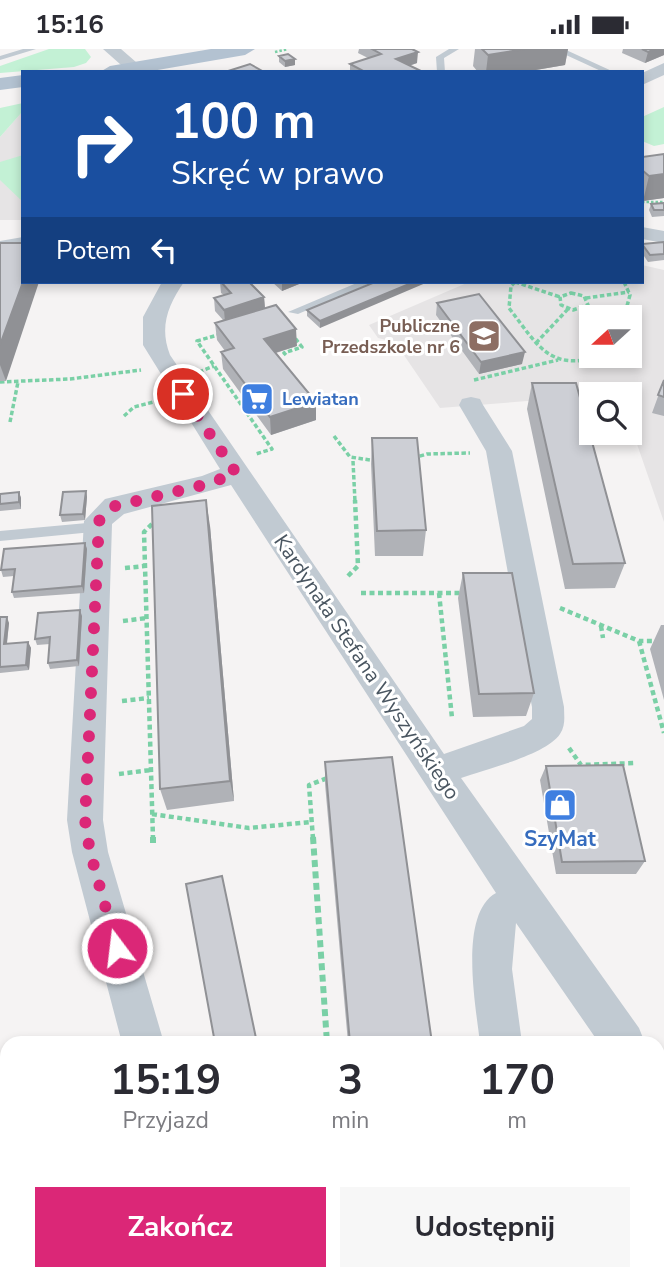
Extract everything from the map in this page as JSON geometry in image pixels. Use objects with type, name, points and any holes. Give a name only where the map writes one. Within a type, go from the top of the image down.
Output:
[{"type":"main road","points":[[127,70],[245,49]]},
{"type":"main road","points":[[2,61],[21,77]]},
{"type":"main road","points":[[0,84],[21,79]]},
{"type":"street","points":[[96,70],[102,49]]},
{"type":"street","points":[[111,49],[136,69]]},
{"type":"street","points":[[644,79],[664,68]]},
{"type":"street","points":[[644,233],[664,237]]},
{"type":"street","name":"Kardynała Stefana Wyszyńskiego","points":[[171,284],[154,313],[153,345],[246,464],[437,772],[522,899],[619,1036]]},
{"type":"street","points":[[437,772],[536,736],[548,725],[548,707],[499,451],[470,393]]},
{"type":"street","points":[[141,1036],[90,852],[85,820],[99,521],[115,506],[208,484],[246,464]]},
{"type":"street","points":[[500,1036],[492,969],[496,918],[503,909],[522,899]]},
{"type":"lane","points":[[2,61],[32,49]]},
{"type":"lane","points":[[441,70],[440,57],[455,49]]},
{"type":"lane","points":[[557,49],[605,70]]},
{"type":"lane","points":[[0,244],[21,240]]},
{"type":"lane","points":[[294,312],[363,284]]},
{"type":"lane","points":[[0,536],[98,527]]},
{"type":"path","points":[[644,202],[664,202]]},
{"type":"path","points":[[513,284],[509,308],[545,354],[559,360],[579,362]]},
{"type":"path","points":[[521,284],[560,297],[570,293],[586,299],[629,292]]},
{"type":"path","points":[[625,284],[629,292],[626,305]]},
{"type":"path","points":[[560,297],[561,305],[568,309],[579,308]]},
{"type":"path","points":[[586,299],[587,305]]},
{"type":"path","points":[[536,343],[568,309]]},
{"type":"path","points":[[223,333],[197,341],[272,449],[246,464]]},
{"type":"path","points":[[286,355],[284,352],[302,347],[295,338]]},
{"type":"path","points":[[470,393],[559,360]]},
{"type":"path","points":[[0,383],[70,379],[149,369]]},
{"type":"path","points":[[10,422],[18,382]]},
{"type":"path","points":[[124,416],[134,407],[168,398]]},
{"type":"path","points":[[334,436],[343,453],[354,461],[381,461]]},
{"type":"path","points":[[408,460],[421,454],[455,453]]},
{"type":"path","points":[[348,576],[358,566],[354,461]]},
{"type":"path","points":[[153,843],[144,532],[154,523]]},
{"type":"path","points":[[361,593],[463,593]]},
{"type":"path","points":[[439,593],[452,718]]},
{"type":"path","points":[[549,603],[639,641],[664,641]]},
{"type":"path","points":[[601,626],[603,638]]},
{"type":"path","points":[[639,641],[664,733]]},
{"type":"path","points":[[564,742],[581,765],[635,763]]},
{"type":"path","points":[[327,1036],[309,785],[342,773]]},
{"type":"path","points":[[152,814],[249,828],[312,822]]},
{"type":"shaded area","points":[[21,113],[21,220],[0,220],[0,137]]},
{"type":"shaded area","name":"Publiczne Przedszkole nr 6","points":[[644,265],[664,270],[664,522],[637,445],[642,445],[642,382],[579,382],[579,397],[440,408],[395,342],[378,338],[369,325],[464,284],[644,284]]},
{"type":"green space","points":[[49,49],[85,49],[91,57],[86,63],[74,67],[0,73],[0,66]]},
{"type":"green space","points":[[21,103],[21,113],[0,137],[0,108]]},
{"type":"green space","points":[[664,107],[664,144],[654,146],[644,142],[644,116]]},
{"type":"green space","points":[[21,156],[21,200],[0,180],[0,162]]},
{"type":"building","points":[[372,49],[412,49],[418,52],[396,59],[419,70],[361,70],[350,64],[381,54]]},
{"type":"building","points":[[482,49],[525,49],[488,55]]},
{"type":"building","points":[[288,54],[295,59],[285,61],[279,56]]},
{"type":"building","points":[[250,64],[260,70],[231,70]]},
{"type":"building","points":[[664,154],[664,174],[649,176],[644,172],[644,157]]},
{"type":"building","points":[[664,203],[664,210],[654,210],[651,204]]},
{"type":"building","points":[[664,242],[664,254],[650,255],[644,244]]},
{"type":"building","points":[[0,243],[21,243],[22,284],[0,345]]},
{"type":"building","points":[[223,284],[251,284],[264,297],[224,310],[214,298],[231,293]]},
{"type":"building","points":[[370,284],[409,284],[320,321],[307,310]]},
{"type":"building","points":[[479,294],[525,352],[481,362],[437,303]]},
{"type":"building","points":[[276,305],[296,329],[264,339],[316,402],[270,417],[221,352],[234,348],[215,323]]},
{"type":"building","points":[[664,380],[664,397],[658,395]]},
{"type":"building","points":[[532,383],[576,383],[579,394],[579,445],[593,445],[625,563],[573,564]]},
{"type":"building","points":[[372,438],[417,438],[426,530],[377,531]]},
{"type":"building","points":[[86,491],[83,514],[60,515],[63,492]]},
{"type":"building","points":[[19,492],[19,502],[0,504],[0,494]]},
{"type":"building","points":[[206,500],[230,781],[160,789],[152,506]]},
{"type":"building","points":[[85,543],[82,586],[12,592],[15,569],[1,570],[4,549]]},
{"type":"building","points":[[463,573],[512,573],[534,693],[479,694]]},
{"type":"building","points":[[80,610],[77,660],[48,663],[50,637],[35,639],[38,613]]},
{"type":"building","points":[[0,617],[7,617],[4,644],[28,642],[26,665],[0,667]]},
{"type":"building","points":[[392,757],[431,1036],[349,1036],[325,762]]},
{"type":"building","points":[[623,765],[645,861],[562,862],[546,766]]},
{"type":"building","points":[[222,876],[256,1036],[214,1036],[186,884]]},
{"type":"place","name":"Publiczne Przedszkole nr 6","points":[[484,336]]},
{"type":"place","name":"Lewiatan","points":[[257,399]]},
{"type":"place","name":"SzyMat","points":[[560,805]]},
{"type":"route","points":[[117,948],[90,852],[85,820],[99,521],[115,506],[220,481],[236,473],[183,394]]}]
